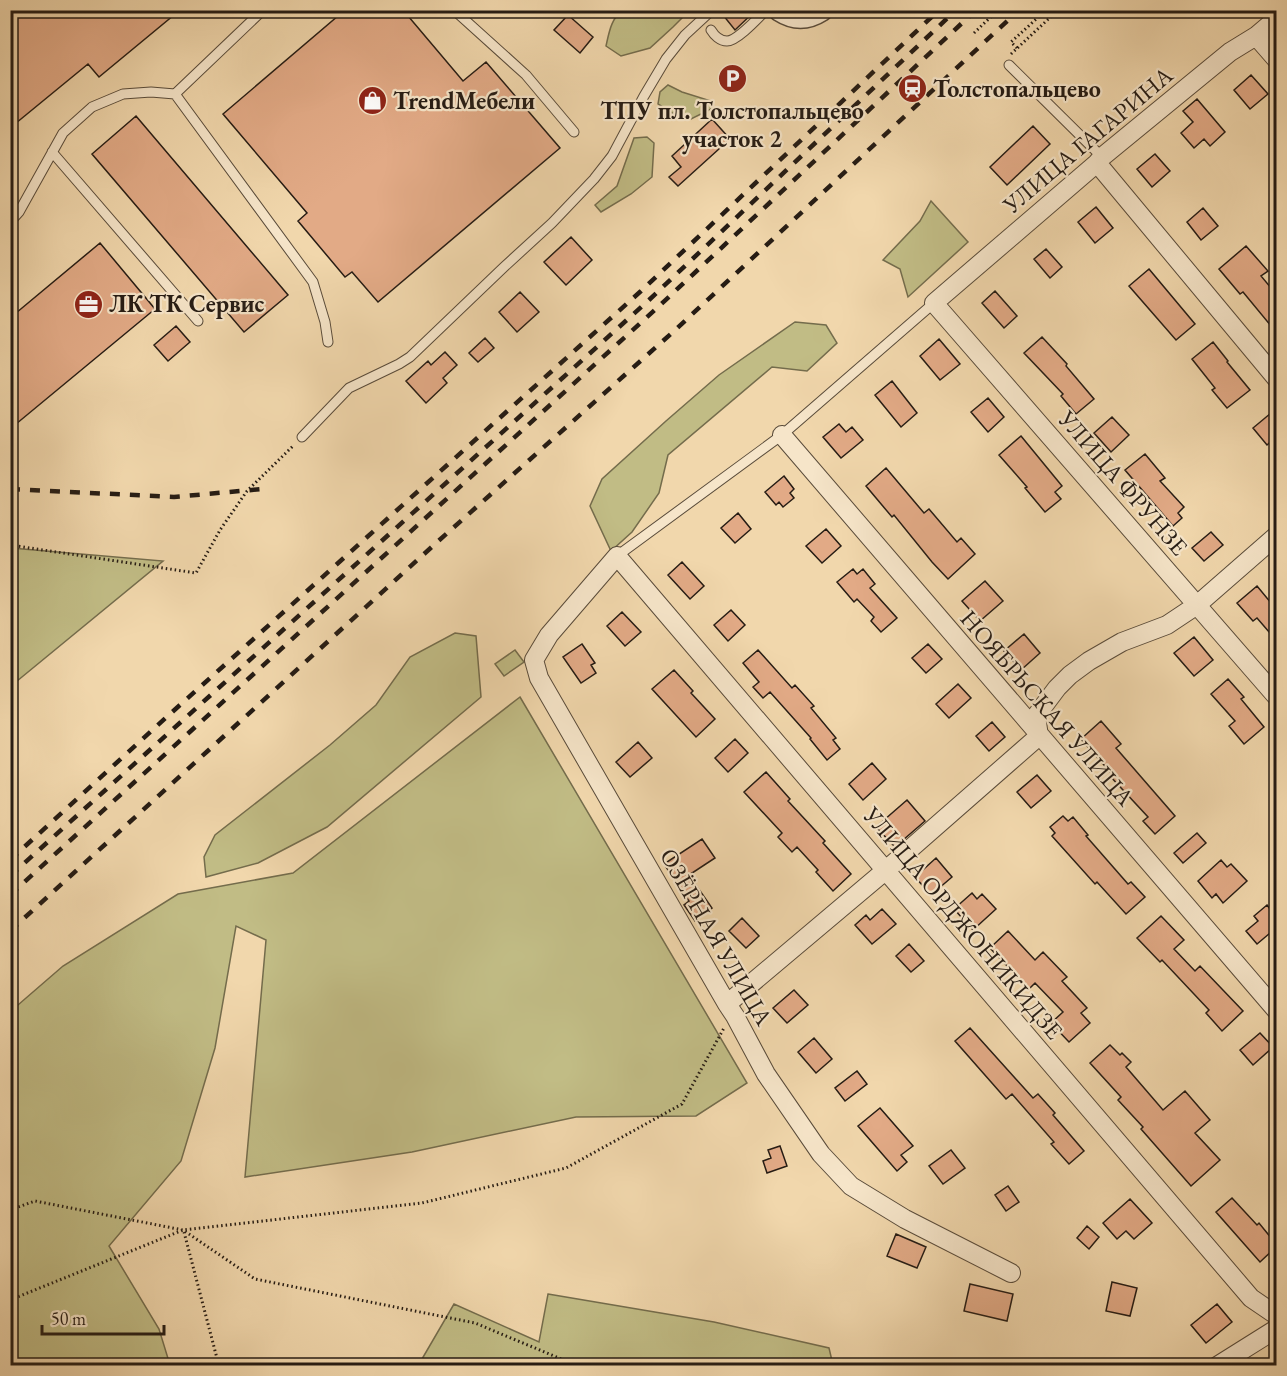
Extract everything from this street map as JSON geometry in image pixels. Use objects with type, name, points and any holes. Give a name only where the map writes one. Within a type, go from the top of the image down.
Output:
[{"type":"street","points":[[780,10],[795,17],[812,16],[821,10]]},
{"type":"street","name":"УЛИЦА ГАГАРИНА","points":[[934,303],[1230,52],[1256,36],[1276,19]]},
{"type":"street","points":[[1256,36],[1276,59]]},
{"type":"street","points":[[1100,160],[1276,378]]},
{"type":"street","name":"УЛИЦА ФРУНЗЕ","points":[[934,303],[1276,696]]},
{"type":"street","name":"НОЯБРЬСКАЯ УЛИЦА","points":[[782,435],[1276,1010]]},
{"type":"street","points":[[731,1010],[1039,736],[1036,716],[1070,675],[1122,642],[1167,625],[1197,604],[1276,536]]},
{"type":"street","name":"УЛИЦА ОРДЖОНИКИДЗЕ","points":[[617,556],[1251,1298],[1276,1315]]},
{"type":"street","name":"ОЗЁРНАЯ УЛИЦА","points":[[617,556],[549,635],[534,660],[539,678],[766,1074],[822,1154],[851,1186],[905,1219],[1011,1273]]},
{"type":"street","points":[[1217,1365],[1276,1329]]},
{"type":"lane","points":[[10,222],[19,212],[63,133],[92,107],[123,94],[151,92],[175,94],[263,10]]},
{"type":"lane","points":[[454,10],[526,75],[574,132]]},
{"type":"lane","points":[[303,437],[349,388],[410,357],[552,223],[594,179],[612,156],[666,59],[685,35],[712,10]]},
{"type":"lane","points":[[711,30],[718,38],[729,41],[736,38],[766,10]]},
{"type":"lane","points":[[1010,60],[1100,160]]},
{"type":"lane","points":[[175,94],[313,282],[325,322],[328,342]]},
{"type":"lane","points":[[52,152],[198,321]]},
{"type":"lane","points":[[617,556],[782,435],[934,303]]},
{"type":"path","points":[[974,33],[998,10]]},
{"type":"path","points":[[1010,60],[1017,48],[1058,10]]},
{"type":"path","points":[[1017,48],[1011,42],[1044,12]]},
{"type":"path","points":[[10,545],[196,573],[220,530],[247,491],[303,437]]},
{"type":"path","points":[[10,1300],[183,1230],[422,1203],[566,1168],[682,1104],[724,1028],[731,1010]]},
{"type":"path","points":[[10,1210],[35,1201],[183,1230],[255,1279],[475,1323],[578,1365]]},
{"type":"path","points":[[183,1230],[219,1365]]},
{"type":"shaded area","points":[[624,10],[638,11],[646,15],[662,11],[689,11],[650,48],[621,56],[606,46],[613,21]]},
{"type":"shaded area","points":[[668,85],[711,101],[713,108],[691,119],[672,113],[658,104],[660,92]]},
{"type":"shaded area","points":[[647,137],[654,143],[652,177],[631,194],[601,212],[595,205],[617,186],[634,138]]},
{"type":"shaded area","points":[[931,201],[968,242],[908,297],[900,269],[883,260],[920,221]]},
{"type":"shaded area","points":[[795,322],[826,325],[837,343],[807,371],[772,367],[668,455],[659,493],[632,532],[611,551],[590,506],[602,479],[719,375]]},
{"type":"shaded area","points":[[11,548],[163,561],[11,686]]},
{"type":"shaded area","points":[[455,633],[476,636],[481,697],[327,827],[258,863],[206,877],[204,857],[215,835],[330,745],[376,705],[410,657]]},
{"type":"shaded area","points":[[515,650],[524,662],[504,676],[495,664]]},
{"type":"shaded area","points":[[520,697],[747,1083],[696,1116],[576,1117],[412,1152],[245,1177],[266,940],[236,926],[215,1048],[181,1161],[109,1246],[159,1329],[170,1365],[11,1365],[11,1011],[63,966],[178,894],[293,873]]},
{"type":"shaded area","points":[[548,1294],[714,1322],[829,1348],[833,1365],[423,1365],[422,1359],[454,1304],[539,1342]]},
{"type":"building","points":[[10,10],[180,10],[99,77],[88,64],[10,128]]},
{"type":"building","points":[[345,10],[403,10],[463,81],[486,62],[560,148],[378,302],[352,272],[345,277],[298,221],[307,213],[223,114]]},
{"type":"building","points":[[719,10],[756,10],[735,30]]},
{"type":"building","points":[[568,15],[593,37],[580,53],[554,30]]},
{"type":"building","points":[[1251,75],[1268,94],[1250,109],[1234,90]]},
{"type":"building","points":[[1197,99],[1225,132],[1210,146],[1204,139],[1194,148],[1181,133],[1193,122],[1183,111]]},
{"type":"building","points":[[136,116],[288,295],[244,332],[92,154]]},
{"type":"building","points":[[712,119],[730,139],[678,186],[669,177],[681,167],[672,156]]},
{"type":"building","points":[[1033,126],[1050,144],[1007,185],[990,167]]},
{"type":"building","points":[[1155,154],[1170,171],[1152,187],[1137,169]]},
{"type":"building","points":[[1096,207],[1113,228],[1095,243],[1078,222]]},
{"type":"building","points":[[1203,208],[1218,226],[1201,240],[1187,222]]},
{"type":"building","points":[[571,237],[592,260],[566,285],[544,262]]},
{"type":"building","points":[[100,243],[155,309],[10,429],[10,318]]},
{"type":"building","points":[[1246,246],[1268,271],[1261,276],[1276,294],[1276,332],[1243,292],[1240,294],[1219,269]]},
{"type":"building","points":[[1046,249],[1062,267],[1050,278],[1034,259]]},
{"type":"building","points":[[1149,269],[1195,324],[1176,340],[1129,286]]},
{"type":"building","points":[[995,291],[1017,316],[1004,328],[982,303]]},
{"type":"building","points":[[520,292],[539,312],[517,332],[499,312]]},
{"type":"building","points":[[176,326],[190,342],[168,361],[154,345]]},
{"type":"building","points":[[1042,337],[1067,364],[1066,366],[1094,399],[1076,414],[1061,396],[1063,394],[1024,353]]},
{"type":"building","points":[[485,338],[494,348],[478,362],[469,353]]},
{"type":"building","points":[[939,339],[960,364],[940,380],[920,356]]},
{"type":"building","points":[[1213,342],[1250,390],[1227,408],[1212,390],[1215,388],[1192,359]]},
{"type":"building","points":[[445,352],[457,365],[443,378],[447,383],[426,403],[406,381],[428,361],[431,365]]},
{"type":"building","points":[[892,381],[917,413],[901,427],[875,395]]},
{"type":"building","points":[[988,398],[1004,417],[988,432],[971,412]]},
{"type":"building","points":[[1271,413],[1276,420],[1276,437],[1267,445],[1253,428]]},
{"type":"building","points":[[1112,417],[1129,435],[1111,452],[1094,433]]},
{"type":"building","points":[[839,424],[846,432],[852,427],[863,440],[841,458],[823,437]]},
{"type":"building","points":[[1021,436],[1062,486],[1055,492],[1061,499],[1045,512],[999,455]]},
{"type":"building","points":[[1145,454],[1165,478],[1160,481],[1184,507],[1178,513],[1182,518],[1173,526],[1125,470]]},
{"type":"building","points":[[886,468],[924,513],[929,509],[957,542],[961,538],[975,554],[948,579],[894,515],[892,517],[866,486]]},
{"type":"building","points":[[784,476],[794,489],[790,493],[794,498],[783,507],[779,502],[776,505],[765,492]]},
{"type":"building","points":[[738,513],[751,529],[735,543],[721,528]]},
{"type":"building","points":[[826,529],[841,546],[822,563],[806,546]]},
{"type":"building","points":[[1211,532],[1223,545],[1204,561],[1192,548]]},
{"type":"building","points":[[682,562],[704,586],[690,599],[668,575]]},
{"type":"building","points":[[853,569],[857,574],[863,569],[875,584],[870,588],[897,618],[881,632],[871,621],[874,617],[857,599],[854,602],[837,582]]},
{"type":"building","points":[[985,581],[1003,601],[980,621],[962,601]]},
{"type":"building","points":[[1257,586],[1276,609],[1276,640],[1257,618],[1253,621],[1237,603]]},
{"type":"building","points":[[731,610],[745,625],[728,641],[714,625]]},
{"type":"building","points":[[622,612],[641,632],[625,646],[607,626]]},
{"type":"building","points":[[1024,634],[1040,653],[1021,670],[1004,651]]},
{"type":"building","points":[[1194,637],[1213,660],[1194,676],[1174,653]]},
{"type":"building","points":[[582,644],[595,663],[591,665],[596,673],[581,683],[563,657]]},
{"type":"building","points":[[928,644],[942,659],[926,673],[912,658]]},
{"type":"building","points":[[758,650],[792,688],[795,685],[814,706],[811,708],[836,738],[833,740],[840,749],[827,760],[811,738],[770,692],[763,698],[753,687],[759,682],[743,663]]},
{"type":"building","points":[[674,670],[715,719],[696,737],[652,689]]},
{"type":"building","points":[[1228,679],[1244,697],[1241,699],[1264,727],[1244,744],[1229,726],[1235,721],[1211,694]]},
{"type":"building","points":[[958,684],[971,698],[949,718],[936,704]]},
{"type":"building","points":[[1101,721],[1121,744],[1116,748],[1175,816],[1155,834],[1143,821],[1148,817],[1110,776],[1112,774],[1081,739]]},
{"type":"building","points":[[992,722],[1005,737],[989,751],[976,736]]},
{"type":"building","points":[[735,739],[748,753],[728,772],[715,758]]},
{"type":"building","points":[[638,742],[652,758],[630,777],[616,762]]},
{"type":"building","points":[[872,763],[886,779],[863,800],[849,784]]},
{"type":"building","points":[[766,772],[851,874],[833,891],[797,847],[792,852],[778,837],[782,833],[744,792]]},
{"type":"building","points":[[1037,775],[1051,791],[1031,808],[1017,792]]},
{"type":"building","points":[[907,800],[925,821],[895,847],[876,827]]},
{"type":"building","points":[[1063,816],[1068,821],[1073,817],[1088,835],[1086,836],[1128,884],[1131,882],[1145,897],[1126,914],[1097,882],[1095,884],[1052,836],[1055,833],[1050,827]]},
{"type":"building","points":[[1197,833],[1206,843],[1183,863],[1174,853]]},
{"type":"building","points":[[702,839],[715,858],[689,875],[712,908],[695,921],[684,905],[689,901],[664,864]]},
{"type":"building","points":[[936,858],[952,877],[931,895],[915,877]]},
{"type":"building","points":[[1221,860],[1227,867],[1231,864],[1247,881],[1223,903],[1216,894],[1212,898],[1198,881]]},
{"type":"building","points":[[972,893],[977,899],[982,894],[996,909],[973,930],[954,909]]},
{"type":"building","points":[[1267,905],[1276,917],[1276,928],[1257,944],[1246,931],[1258,921],[1254,916]]},
{"type":"building","points":[[882,909],[896,924],[872,944],[855,925],[866,915],[870,920]]},
{"type":"building","points":[[1161,916],[1184,940],[1174,949],[1195,971],[1200,966],[1243,1011],[1222,1031],[1206,1013],[1209,1010],[1162,960],[1160,962],[1137,938]]},
{"type":"building","points":[[742,918],[759,936],[746,948],[729,931]]},
{"type":"building","points":[[1008,931],[1035,960],[1043,952],[1067,977],[1062,981],[1087,1008],[1081,1013],[1090,1023],[1069,1042],[1051,1023],[1063,1012],[1035,983],[1029,989],[990,948]]},
{"type":"building","points":[[909,944],[924,961],[911,972],[896,956]]},
{"type":"building","points":[[794,990],[808,1005],[787,1023],[773,1008]]},
{"type":"building","points":[[970,1028],[1033,1098],[1038,1094],[1084,1151],[1069,1164],[1051,1144],[1054,1142],[1012,1094],[1006,1099],[955,1041]]},
{"type":"building","points":[[1260,1033],[1273,1047],[1253,1065],[1240,1050]]},
{"type":"building","points":[[814,1038],[832,1059],[816,1073],[798,1052]]},
{"type":"building","points":[[1110,1045],[1131,1062],[1126,1067],[1163,1110],[1185,1091],[1210,1120],[1195,1133],[1220,1160],[1191,1186],[1141,1129],[1143,1127],[1118,1100],[1121,1097],[1090,1063]]},
{"type":"building","points":[[857,1071],[867,1084],[845,1101],[835,1088]]},
{"type":"building","points":[[880,1108],[913,1146],[901,1155],[907,1162],[897,1171],[858,1126]]},
{"type":"building","points":[[780,1146],[787,1166],[767,1173],[763,1161],[771,1158],[768,1150]]},
{"type":"building","points":[[951,1150],[965,1168],[943,1184],[929,1166]]},
{"type":"building","points":[[1008,1186],[1019,1202],[1006,1211],[995,1195]]},
{"type":"building","points":[[1232,1198],[1257,1225],[1259,1223],[1276,1244],[1276,1247],[1260,1262],[1216,1212]]},
{"type":"building","points":[[1130,1199],[1152,1223],[1134,1239],[1126,1231],[1117,1239],[1103,1223]]},
{"type":"building","points":[[1087,1226],[1099,1237],[1089,1249],[1077,1238]]},
{"type":"building","points":[[896,1234],[926,1247],[917,1268],[887,1256]]},
{"type":"building","points":[[1112,1282],[1137,1288],[1130,1316],[1106,1311]]},
{"type":"building","points":[[970,1284],[1013,1294],[1007,1321],[964,1311]]},
{"type":"building","points":[[1217,1304],[1232,1322],[1206,1343],[1191,1325]]},
{"type":"railway","points":[[10,860],[641,291],[939,10]]},
{"type":"railway","points":[[10,876],[649,300],[956,10]]},
{"type":"railway","points":[[10,895],[657,308],[976,10]]},
{"type":"railway","points":[[10,931],[435,544],[673,332],[1019,10]]},
{"type":"railway","points":[[10,489],[174,497],[262,489]]},
{"type":"place","name":"ТПУ пл. Толстопальцево участок 2","points":[[732,78]]},
{"type":"place","name":"Толстопальцево","points":[[912,89]]},
{"type":"place","name":"TrendМебели","points":[[372,101]]},
{"type":"place","name":"ЛК ТК Сервис","points":[[88,304]]}]
